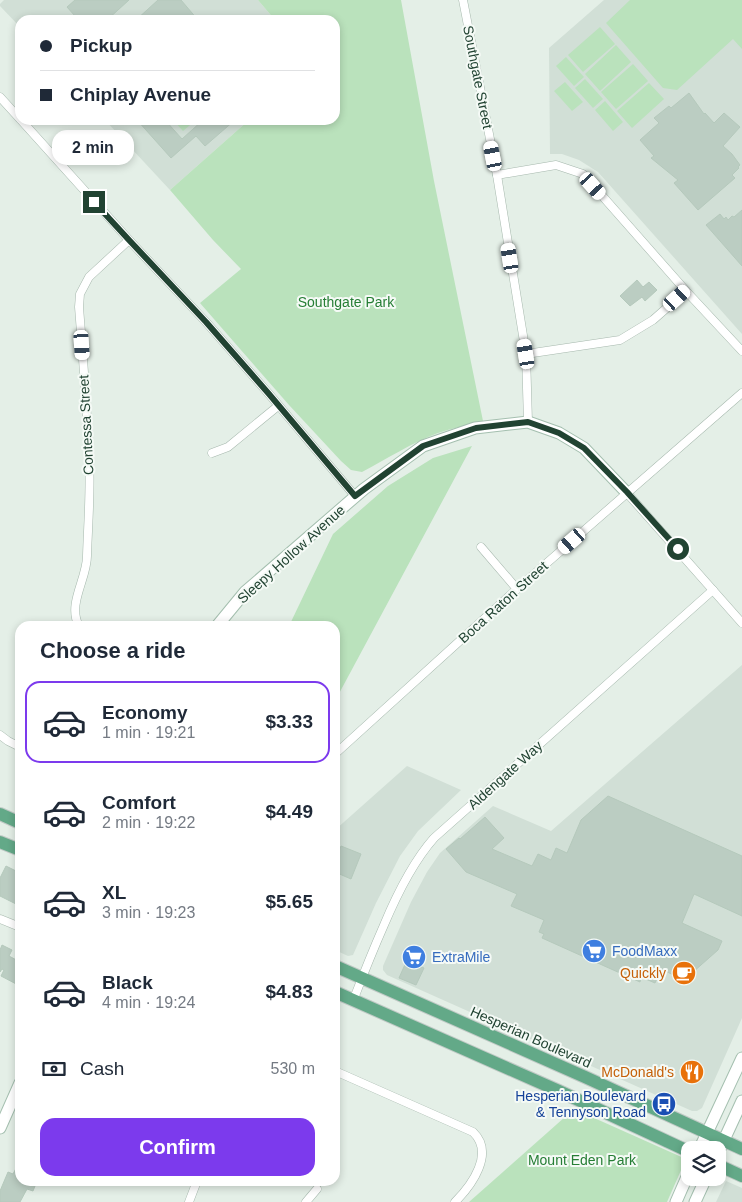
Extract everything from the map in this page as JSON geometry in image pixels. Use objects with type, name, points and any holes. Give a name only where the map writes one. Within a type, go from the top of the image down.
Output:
[{"type":"main road","points":[[0,814],[15,821]]},
{"type":"main road","points":[[0,842],[15,848]]},
{"type":"main road","name":"Hesperian Boulevard","points":[[340,968],[724,1141]]},
{"type":"main road","points":[[340,994],[559,1091],[681,1148]]},
{"type":"main road","name":"Hesperian Boulevard","points":[[726,1142],[742,1148]]},
{"type":"main road","points":[[726,1169],[742,1176]]},
{"type":"street","name":"Southgate Street","points":[[463,0],[497,175],[526,354],[528,422]]},
{"type":"street","points":[[0,96],[15,112]]},
{"type":"street","points":[[26,125],[129,240],[206,322],[355,496]]},
{"type":"street","points":[[497,175],[556,165],[583,174],[686,291],[742,351]]},
{"type":"street","name":"Contessa Street","points":[[77,621],[76,602],[87,564],[90,458],[79,308],[80,294],[89,277],[129,240]]},
{"type":"street","points":[[526,354],[620,340],[653,320],[686,291]]},
{"type":"street","name":"Boca Raton Street","points":[[340,749],[517,589],[742,393]]},
{"type":"street","points":[[212,453],[228,446],[278,406]]},
{"type":"street","name":"Sleepy Hollow Avenue","points":[[221,621],[245,592],[355,496],[423,446],[476,428],[528,422],[559,433],[584,448],[627,492]]},
{"type":"street","points":[[627,492],[742,623]]},
{"type":"street","points":[[481,548],[517,589]]},
{"type":"street","name":"Aldengate Way","points":[[353,1001],[376,942],[403,884],[425,848],[713,590]]},
{"type":"street","points":[[0,735],[15,744]]},
{"type":"street","points":[[0,919],[15,926]]},
{"type":"street","points":[[704,1141],[742,1058]]},
{"type":"street","points":[[340,1073],[473,1132],[477,1136],[480,1142],[482,1157],[477,1173],[470,1186],[455,1202]]},
{"type":"street","points":[[0,1128],[15,1094]]},
{"type":"street","points":[[724,1141],[742,1101]]},
{"type":"street","points":[[189,1202],[195,1186]]},
{"type":"street","points":[[676,1202],[683,1186]]},
{"type":"street","points":[[695,1202],[702,1186]]},
{"type":"street","points":[[306,1202],[317,1189]]},
{"type":"shaded area","points":[[4,0],[258,0],[271,15],[15,15],[15,22],[0,4]]},
{"type":"shaded area","points":[[604,0],[742,0],[742,334],[598,172],[579,160],[562,154],[550,154],[549,48]]},
{"type":"shaded area","points":[[110,125],[243,125],[170,190]]},
{"type":"shaded area","points":[[742,665],[742,1018],[702,1108],[692,1111],[387,975],[383,970],[383,966],[411,902],[427,872],[440,853],[493,806],[551,831]]},
{"type":"shaded area","points":[[407,766],[461,790],[418,831],[400,856],[376,903],[353,955],[348,956],[340,952],[340,826]]},
{"type":"shaded area","points":[[726,1181],[742,1188],[742,1202],[716,1202],[724,1186],[726,1186]]},
{"type":"green space","name":"Southgate Park","points":[[258,0],[401,0],[434,181],[483,421],[428,437],[362,472],[351,470],[341,461],[289,405],[200,303],[241,269],[170,190],[243,125],[340,125],[340,15],[271,15]]},
{"type":"green space","points":[[630,0],[742,0],[742,49],[733,39],[677,90],[663,88],[606,23]]},
{"type":"green space","points":[[600,27],[615,44],[583,72],[568,55]]},
{"type":"green space","points":[[616,45],[631,62],[600,91],[585,74]]},
{"type":"green space","points":[[566,57],[584,77],[574,86],[556,66]]},
{"type":"green space","points":[[633,64],[648,81],[616,109],[601,92]]},
{"type":"green space","points":[[585,79],[603,99],[593,108],[575,88]]},
{"type":"green space","points":[[565,82],[583,102],[572,111],[554,91]]},
{"type":"green space","points":[[649,83],[664,99],[632,128],[617,111]]},
{"type":"green space","points":[[605,101],[623,122],[613,131],[595,110]]},
{"type":"green space","points":[[178,125],[190,125],[183,131]]},
{"type":"green space","points":[[472,446],[340,692],[340,621],[291,621],[333,534],[388,486],[433,458]]},
{"type":"green space","name":"Mount Eden Park","points":[[574,1109],[681,1157],[681,1170],[667,1202],[469,1202]]},
{"type":"building","points":[[75,0],[129,0],[112,15],[74,15],[67,7]]},
{"type":"building","points":[[158,0],[181,0],[194,15],[142,15]]},
{"type":"building","points":[[689,93],[704,114],[714,123],[724,113],[740,127],[723,146],[740,165],[732,175],[735,178],[698,210],[674,183],[678,180],[651,158],[654,156],[640,140],[659,123],[654,118],[669,106],[671,108]]},
{"type":"building","points":[[141,125],[169,125],[182,139],[197,125],[229,125],[205,146],[196,136],[171,158]]},
{"type":"building","points":[[742,210],[742,266],[706,225],[720,214],[724,219],[726,217],[728,220]]},
{"type":"building","points":[[637,280],[643,287],[649,282],[657,290],[645,301],[642,297],[630,306],[620,296]]},
{"type":"building","points":[[608,796],[742,856],[742,916],[694,894],[682,923],[722,941],[718,950],[684,980],[661,969],[655,983],[641,977],[640,982],[542,938],[544,934],[539,932],[544,920],[511,906],[517,894],[466,872],[446,849],[485,817],[504,838],[492,849],[532,866],[538,854],[551,860],[556,848],[567,853],[581,820]]},
{"type":"building","points":[[341,846],[361,854],[351,879],[340,874]]},
{"type":"building","points":[[6,866],[15,870],[15,904],[0,896],[0,878]]},
{"type":"building","points":[[2,945],[12,950],[9,956],[15,959],[15,983],[1,976],[4,970],[2,969],[0,972],[0,950]]},
{"type":"building","points":[[407,960],[424,968],[416,985],[399,978]]},
{"type":"building","points":[[15,1170],[15,1186],[35,1186],[33,1191],[27,1189],[20,1202],[0,1202],[0,1191],[8,1172],[13,1174]]},
{"type":"place","name":"FoodMaxx","points":[[594,951]]},
{"type":"place","name":"ExtraMile","points":[[414,957]]},
{"type":"place","name":"Quickly","points":[[684,973]]},
{"type":"place","name":"McDonald's","points":[[692,1072]]},
{"type":"place","name":"Hesperian Boulevard & Tennyson Road","points":[[664,1104]]},
{"type":"route","points":[[94,202],[206,322],[355,496],[423,446],[476,428],[528,422],[559,433],[584,448],[627,492],[678,549]]}]
